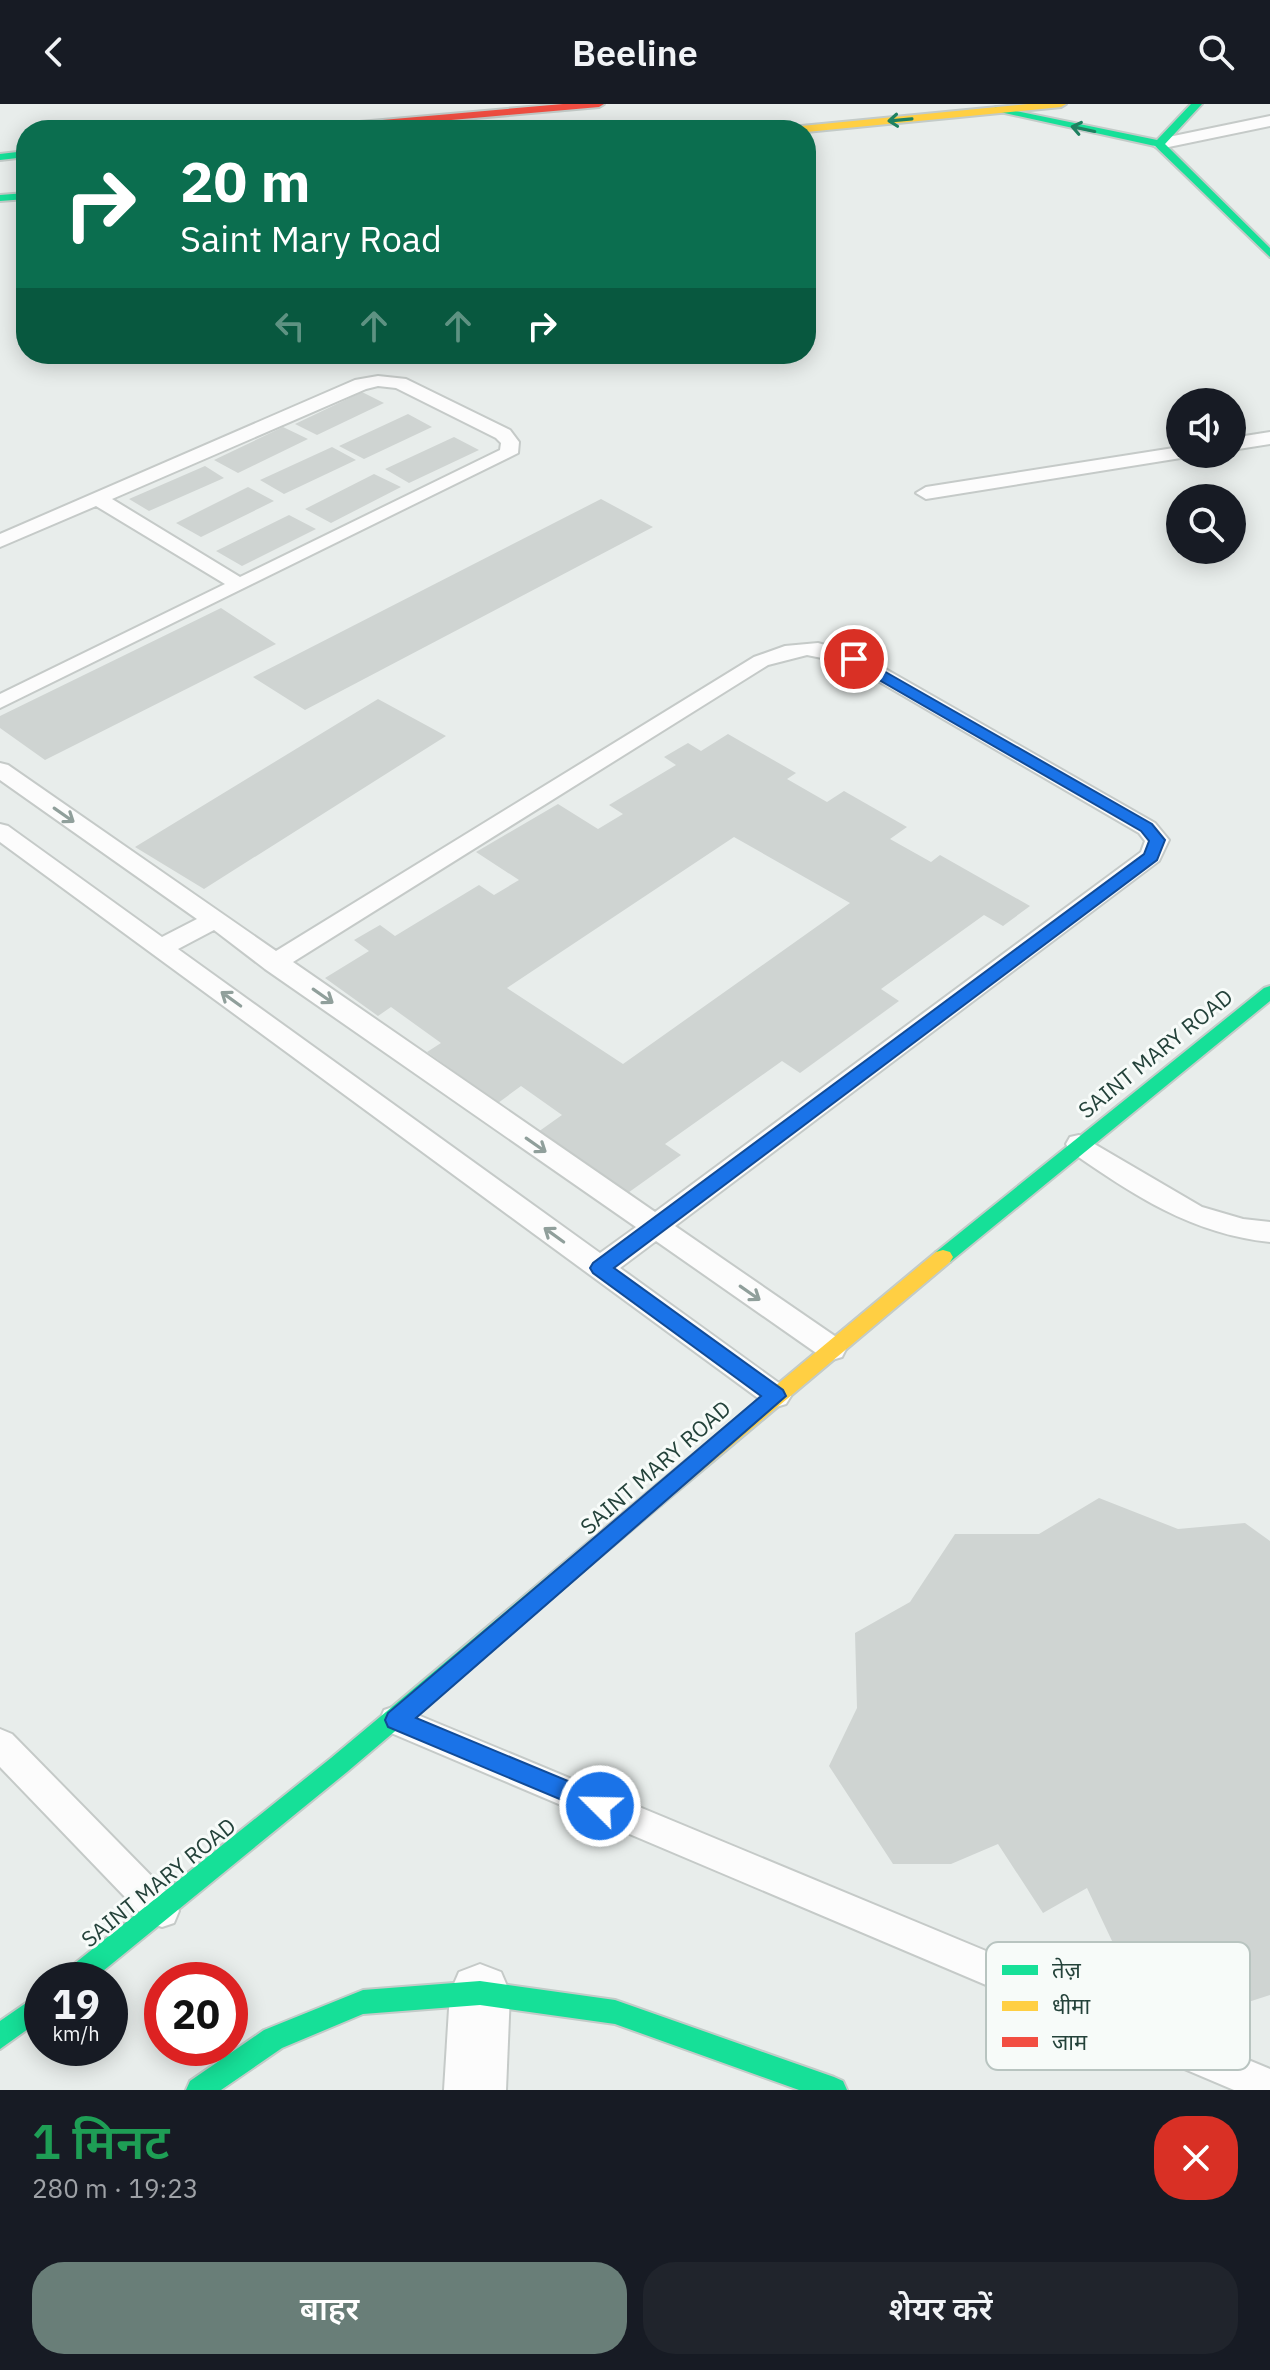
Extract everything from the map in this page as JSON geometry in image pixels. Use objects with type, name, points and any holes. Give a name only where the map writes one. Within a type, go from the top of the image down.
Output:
[{"type":"street","points":[[417,120],[599,104]]},
{"type":"street","points":[[816,128],[1061,104]]},
{"type":"street","points":[[1159,144],[1197,104]]},
{"type":"street","points":[[996,110],[1159,144],[1270,254]]},
{"type":"street","name":"SAINT MARY ROAD","points":[[96,1962],[396,1720],[776,1396],[1079,1144],[1270,992]]},
{"type":"street","points":[[199,2090],[273,2039],[363,2002],[480,1993],[615,2012],[834,2090]]},
{"type":"street","points":[[475,2090],[480,1993]]},
{"type":"street","points":[[0,2037],[24,2018]]},
{"type":"lane","points":[[1159,144],[1270,121]]},
{"type":"lane","points":[[0,541],[361,384],[378,381],[400,383],[503,434],[510,442],[509,453],[0,702]]},
{"type":"lane","points":[[1246,442],[1270,438]]},
{"type":"lane","points":[[926,493],[1166,455]]},
{"type":"lane","points":[[96,498],[240,585]]},
{"type":"lane","points":[[274,963],[761,661],[806,647],[829,649],[854,659],[1147,828],[1157,840],[1151,856],[600,1268]]},
{"type":"lane","points":[[0,770],[832,1349]]},
{"type":"lane","points":[[0,831],[776,1396]]},
{"type":"lane","points":[[161,948],[214,920]]},
{"type":"lane","points":[[1079,1144],[1161,1200],[1192,1216],[1231,1228],[1270,1232]]},
{"type":"lane","points":[[396,1720],[986,1968]]},
{"type":"lane","points":[[0,1744],[162,1911]]},
{"type":"lane","points":[[1230,2070],[1270,2087]]},
{"type":"building","points":[[362,392],[384,403],[317,435],[295,424]]},
{"type":"building","points":[[408,414],[432,427],[364,459],[339,446]]},
{"type":"building","points":[[283,427],[308,439],[238,473],[214,460]]},
{"type":"building","points":[[454,437],[479,450],[409,483],[385,469]]},
{"type":"building","points":[[332,447],[356,460],[284,494],[260,480]]},
{"type":"building","points":[[205,466],[224,478],[149,511],[129,499]]},
{"type":"building","points":[[374,474],[401,487],[331,523],[305,509]]},
{"type":"building","points":[[248,487],[274,501],[201,537],[176,523]]},
{"type":"building","points":[[601,499],[653,527],[305,710],[253,677]]},
{"type":"building","points":[[289,515],[316,529],[242,566],[216,551]]},
{"type":"building","points":[[221,608],[276,644],[45,760],[0,728],[0,716]]},
{"type":"building","points":[[378,699],[446,736],[204,889],[135,847]]},
{"type":"building","points":[[728,734],[796,773],[787,779],[827,802],[844,791],[907,827],[890,839],[931,862],[940,855],[1030,906],[1003,926],[984,915],[881,989],[899,1001],[800,1073],[782,1061],[665,1144],[681,1155],[625,1195],[538,1132],[562,1115],[521,1086],[498,1103],[427,1052],[441,1043],[391,1007],[378,1016],[325,978],[369,951],[354,940],[380,925],[395,936],[479,885],[494,895],[519,880],[476,852],[558,804],[598,829],[623,814],[609,805],[676,765],[664,757],[688,743],[701,751]],"holes":[[[734,837],[850,903],[623,1064],[507,988]]]},
{"type":"building","points":[[1099,1498],[1178,1529],[1245,1523],[1270,1541],[1270,1995],[1250,2001],[1250,1942],[1112,1942],[1087,1888],[1043,1913],[998,1844],[951,1864],[893,1864],[829,1766],[857,1708],[855,1633],[910,1602],[955,1534],[1039,1534]]},
{"type":"traffic: fast","points":[[1159,144],[1197,104]]},
{"type":"traffic: fast","points":[[996,110],[1159,144],[1270,254]]},
{"type":"traffic: fast","points":[[0,157],[16,155]]},
{"type":"traffic: fast","points":[[0,198],[16,197]]},
{"type":"traffic: fast","points":[[943,1257],[1270,992]]},
{"type":"traffic: fast","points":[[95,1962],[339,1765],[654,1499]]},
{"type":"traffic: fast","points":[[199,2090],[273,2039],[363,2002],[480,1993],[615,2012],[834,2090]]},
{"type":"traffic: fast","points":[[0,2037],[24,2018]]},
{"type":"traffic: slow","points":[[816,128],[1061,104]]},
{"type":"traffic: slow","points":[[654,1499],[943,1257]]},
{"type":"traffic: jam","points":[[417,120],[599,104]]},
{"type":"route","points":[[600,1806],[396,1720],[776,1396],[600,1268],[1151,856],[1157,840],[1147,828],[854,659]]}]
